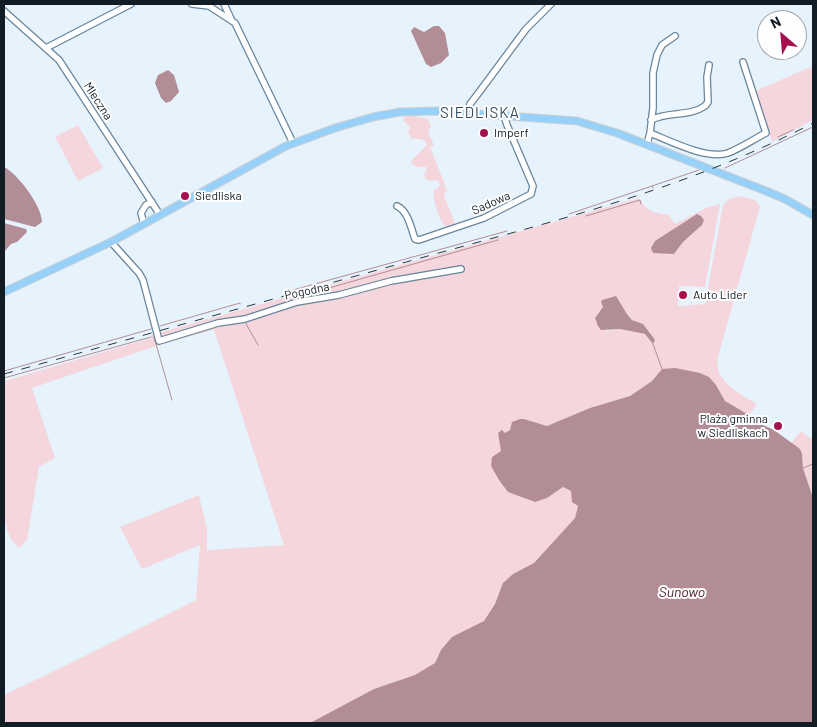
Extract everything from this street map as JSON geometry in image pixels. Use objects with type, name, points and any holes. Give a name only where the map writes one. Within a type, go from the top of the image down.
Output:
[{"type":"main road","points":[[4,292],[111,242],[293,143],[356,122],[400,112],[437,111],[577,121],[647,144],[766,191],[785,199],[813,215]]},
{"type":"street","points":[[46,48],[131,4]]},
{"type":"street","points":[[192,4],[209,6],[231,19]]},
{"type":"street","points":[[224,4],[231,19],[239,28],[293,143]]},
{"type":"street","points":[[468,114],[470,104],[526,29],[551,4]]},
{"type":"street","name":"Mleczna","points":[[4,11],[59,60],[160,215]]},
{"type":"street","points":[[647,144],[650,133],[653,73],[657,55],[662,45],[675,36]]},
{"type":"street","points":[[650,133],[701,152],[717,155],[727,153],[766,133],[742,62]]},
{"type":"street","points":[[651,120],[662,116],[690,112],[705,106],[708,102],[707,77],[709,65]]},
{"type":"street","name":"Sadowa","points":[[397,206],[406,214],[415,239],[419,240],[484,218],[531,194],[533,186],[507,125],[505,119],[507,116]]},
{"type":"street","points":[[144,224],[142,213],[146,205],[152,202]]},
{"type":"street","name":"Pogodna","points":[[111,242],[143,280],[159,341],[218,324],[245,319],[297,302],[339,295],[391,281],[461,269]]},
{"type":"shaded area","points":[[813,66],[813,120],[772,142],[755,91]]},
{"type":"shaded area","points":[[405,116],[428,119],[431,126],[428,133],[434,145],[430,147],[447,190],[444,196],[455,225],[454,231],[451,232],[443,224],[436,208],[433,190],[438,188],[440,184],[438,181],[426,179],[424,175],[426,167],[417,167],[411,163],[427,145],[424,140],[411,138],[408,133],[410,127],[403,120]]},
{"type":"shaded area","points":[[78,125],[103,168],[78,181],[55,137]]},
{"type":"shaded area","points":[[738,196],[755,200],[760,207],[718,357],[719,373],[723,380],[735,391],[757,404],[749,415],[725,401],[716,385],[700,373],[662,369],[652,381],[630,396],[590,408],[547,426],[524,419],[500,438],[501,451],[492,457],[508,492],[535,502],[547,498],[563,487],[571,491],[578,506],[575,518],[534,563],[513,574],[503,583],[495,604],[484,621],[441,650],[435,663],[426,670],[374,689],[310,723],[4,723],[4,695],[196,600],[200,545],[142,569],[120,527],[199,495],[207,530],[207,550],[284,545],[214,330],[168,342],[32,388],[55,458],[39,467],[27,540],[19,548],[11,540],[4,521],[4,381],[152,338],[151,335],[639,198],[651,211],[669,215],[675,224],[706,208],[720,204],[705,287],[679,286],[678,306],[705,304],[723,205],[728,200]],"holes":[[[697,215],[701,216],[702,225],[683,242],[674,254],[662,252],[655,241]],[[616,296],[627,314],[654,340],[653,344],[645,334],[620,329],[606,331],[595,318],[603,306]]]},
{"type":"shaded area","points":[[801,431],[813,440],[813,498],[803,468],[802,454],[791,443]]},
{"type":"water","points":[[434,26],[439,26],[445,33],[449,55],[441,63],[431,67],[426,64],[411,31],[414,27],[424,32]]},
{"type":"water","points":[[168,70],[174,75],[179,92],[171,101],[166,103],[161,98],[155,83],[158,75]]},
{"type":"water","points":[[4,167],[16,176],[34,199],[42,222],[35,227],[4,219]]},
{"type":"water","points":[[697,214],[704,220],[702,225],[683,242],[674,254],[653,253],[651,248],[655,241]]},
{"type":"water","points":[[4,223],[26,229],[27,232],[4,252]]},
{"type":"water","points":[[616,296],[632,320],[643,324],[655,340],[653,344],[645,334],[620,329],[601,330],[595,318],[603,307],[601,302]]},
{"type":"water","name":"Sunowo","points":[[675,368],[700,373],[709,377],[725,401],[749,415],[754,421],[774,430],[800,449],[802,454],[803,468],[813,498],[813,723],[310,723],[374,689],[415,675],[435,663],[441,650],[452,637],[484,621],[495,604],[503,583],[513,574],[534,563],[575,518],[578,506],[572,502],[571,491],[563,487],[547,498],[535,502],[508,492],[491,466],[492,457],[501,451],[498,433],[502,430],[505,433],[510,430],[512,422],[520,419],[547,426],[590,408],[630,396],[652,381],[662,369]]},
{"type":"waterway","points":[[725,168],[813,127]]},
{"type":"waterway","points":[[778,137],[793,130]]},
{"type":"waterway","points":[[653,188],[652,186],[699,170]]},
{"type":"waterway","points":[[569,214],[652,186]]},
{"type":"waterway","points":[[586,216],[640,200],[641,204]]},
{"type":"waterway","points":[[293,290],[507,231]]},
{"type":"waterway","points":[[298,299],[328,290],[329,288],[498,240]]},
{"type":"waterway","points":[[160,326],[240,304]]},
{"type":"waterway","points":[[245,322],[258,345]]},
{"type":"waterway","points":[[4,371],[151,329]]},
{"type":"waterway","points":[[4,378],[151,337]]},
{"type":"waterway","points":[[154,337],[172,400]]},
{"type":"waterway","points":[[653,344],[662,369]]},
{"type":"waterway","points":[[803,468],[813,464]]},
{"type":"railway","points":[[4,374],[628,199],[721,165],[813,123]]},
{"type":"place","name":"Imperf","points":[[484,133]]},
{"type":"place","name":"Siedliska","points":[[185,196]]},
{"type":"place","name":"Auto Lider","points":[[683,295]]},
{"type":"place","name":"Plaża gminna w Siedliskach","points":[[778,426]]},
{"type":"district","name":"SIEDLISKA","points":[[480,113]]}]
